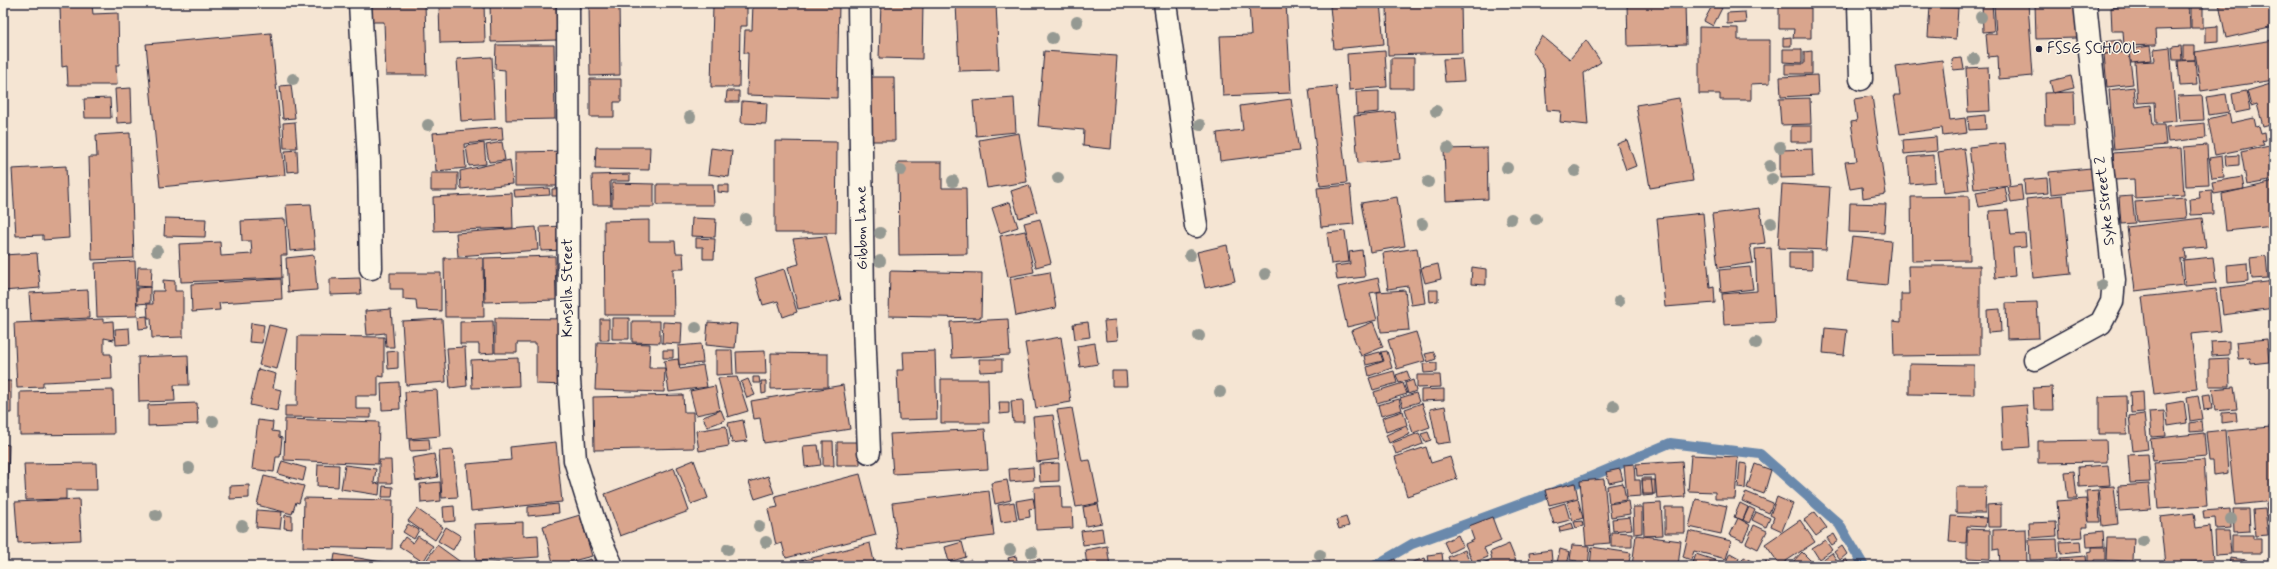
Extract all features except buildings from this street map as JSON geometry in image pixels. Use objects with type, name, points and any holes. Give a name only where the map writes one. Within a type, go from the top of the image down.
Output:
[{"type":"street","points":[[360,3],[369,161],[371,268]]},
{"type":"street","name":"Kinsella Street","points":[[568,3],[569,380],[571,409],[575,460],[599,537],[612,566]]},
{"type":"street","name":"Gibbon Lane","points":[[859,3],[863,300],[869,452]]},
{"type":"street","points":[[1166,3],[1196,226]]},
{"type":"street","points":[[1859,3],[1861,79]]},
{"type":"street","name":"Syke Street 2","points":[[2035,359],[2101,322],[2112,302],[2114,280],[2085,3]]},
{"type":"waterway","points":[[1374,566],[1412,544],[1564,488],[1670,443],[1760,454],[1839,524],[1864,566]]},
{"type":"place","name":"FSSG SCHOOL","points":[[2039,49]]}]
